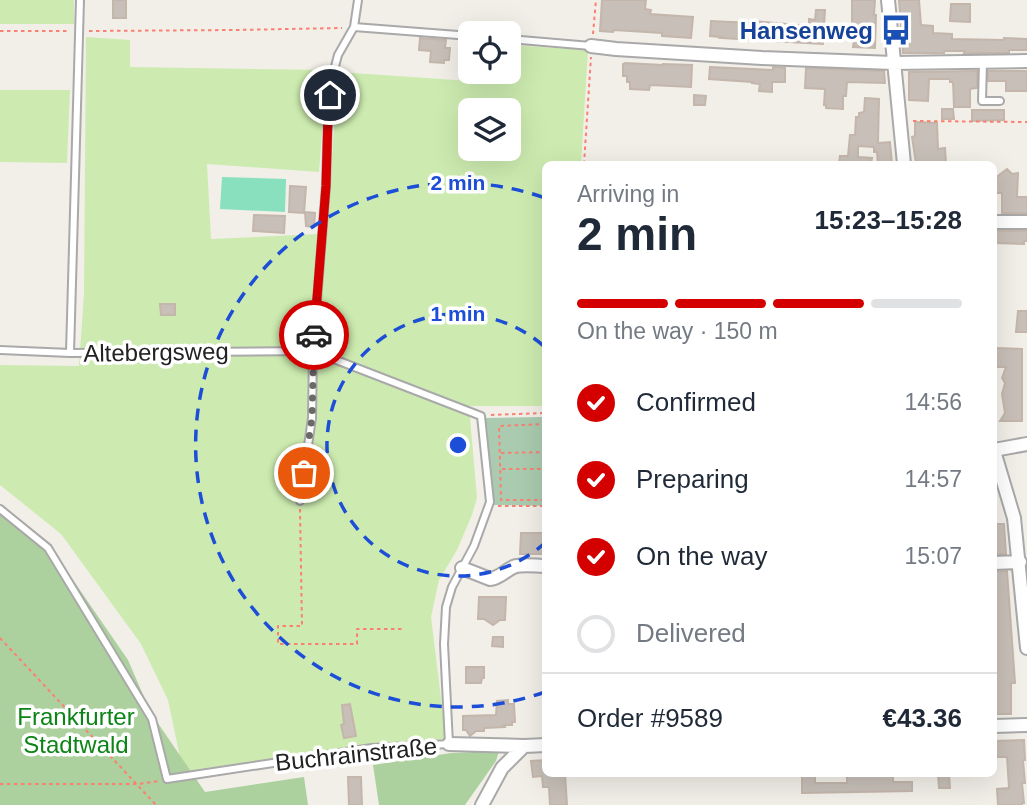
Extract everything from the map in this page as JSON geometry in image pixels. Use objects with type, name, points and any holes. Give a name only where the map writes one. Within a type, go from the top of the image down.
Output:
[{"type":"street","points":[[887,0],[904,161]]},
{"type":"street","points":[[591,46],[762,58],[893,63],[1027,61]]},
{"type":"street","points":[[997,222],[1027,222]]},
{"type":"street","points":[[997,449],[1027,444]]},
{"type":"street","points":[[997,460],[1014,518],[1027,648]]},
{"type":"street","points":[[997,563],[1020,562]]},
{"type":"street","points":[[462,568],[490,579],[498,578],[514,567],[542,566]]},
{"type":"street","points":[[997,726],[1027,725]]},
{"type":"street","name":"Buchrainstraße","points":[[449,744],[542,745]]},
{"type":"street","points":[[482,805],[502,768],[524,746]]},
{"type":"lane","points":[[70,353],[80,0]]},
{"type":"lane","points":[[300,500],[312,418],[313,351],[326,186],[329,102],[338,55],[354,27],[358,0]]},
{"type":"lane","points":[[354,27],[458,35]]},
{"type":"lane","points":[[521,40],[591,46]]},
{"type":"lane","points":[[982,61],[982,101],[1000,101]]},
{"type":"lane","name":"Altebergsweg","points":[[0,351],[313,351],[481,416]]},
{"type":"lane","points":[[449,744],[445,622],[449,595],[474,546],[490,502],[481,416]]},
{"type":"lane","points":[[0,509],[48,548],[152,719],[167,779]]},
{"type":"lane","name":"Buchrainstraße","points":[[167,779],[372,748],[449,744]]},
{"type":"path","points":[[584,161],[596,0]]},
{"type":"path","points":[[0,31],[354,27]]},
{"type":"path","points":[[899,121],[1027,122]]},
{"type":"path","points":[[481,416],[542,413]]},
{"type":"path","points":[[542,424],[499,426],[500,500],[542,500]]},
{"type":"path","points":[[500,453],[542,452]]},
{"type":"path","points":[[500,469],[542,469]]},
{"type":"path","points":[[300,500],[302,625],[278,626],[278,644],[357,645],[358,628],[405,629]]},
{"type":"path","points":[[489,507],[542,506]]},
{"type":"path","points":[[0,638],[156,805]]},
{"type":"path","points":[[0,784],[138,785],[167,779]]},
{"type":"green space","points":[[0,0],[74,0],[74,24],[0,24]]},
{"type":"green space","points":[[86,37],[130,40],[130,67],[327,70],[319,172],[207,164],[211,239],[318,234],[327,228],[338,72],[458,80],[458,84],[521,84],[521,46],[588,50],[581,161],[542,161],[542,406],[469,406],[477,498],[457,550],[439,580],[431,617],[446,739],[370,744],[183,772],[168,700],[141,644],[61,534],[0,485],[0,365],[79,366],[84,293]]},
{"type":"green space","points":[[0,90],[70,90],[67,163],[0,162]]},
{"type":"green space","points":[[222,177],[286,179],[285,212],[220,209]]},
{"type":"green space","points":[[542,417],[542,506],[493,505],[485,418]]},
{"type":"green space","name":"Frankfurter Stadtwald","points":[[0,508],[51,548],[128,660],[151,713],[205,792],[304,777],[308,805],[0,805]]},
{"type":"green space","points":[[499,751],[496,761],[465,805],[379,805],[373,765],[451,753]]},
{"type":"building","points":[[113,0],[126,0],[126,18],[113,18]]},
{"type":"building","points":[[602,0],[646,0],[645,9],[651,10],[650,14],[693,17],[691,38],[662,36],[662,33],[600,31]]},
{"type":"building","points":[[852,0],[875,0],[875,48],[853,47]]},
{"type":"building","points":[[899,0],[919,0],[921,25],[933,26],[933,33],[952,34],[952,39],[1027,39],[1027,50],[1009,50],[1009,53],[903,53]]},
{"type":"building","points":[[951,4],[970,4],[970,22],[950,21]]},
{"type":"building","points":[[816,10],[825,10],[823,44],[710,36],[711,21],[754,21],[809,26],[809,19],[815,20]]},
{"type":"building","points":[[420,38],[446,40],[445,48],[450,48],[449,60],[444,60],[444,63],[430,62],[431,51],[419,50]]},
{"type":"building","points":[[625,63],[692,65],[691,87],[650,85],[649,90],[630,89],[627,76],[623,76]]},
{"type":"building","points":[[710,67],[773,70],[773,67],[785,68],[785,82],[772,82],[772,92],[759,91],[760,84],[752,82],[709,79]]},
{"type":"building","points":[[806,68],[884,71],[885,83],[847,82],[843,109],[826,108],[825,89],[805,88]]},
{"type":"building","points":[[977,71],[977,88],[970,89],[970,107],[954,107],[953,82],[950,82],[950,79],[929,79],[928,101],[909,100],[909,72]]},
{"type":"building","points":[[988,71],[1027,71],[1027,91],[1006,91],[1006,81],[988,81]]},
{"type":"building","points":[[694,95],[706,96],[705,105],[694,105]]},
{"type":"building","points":[[865,98],[879,99],[878,143],[890,142],[892,161],[878,161],[874,147],[858,146],[858,157],[872,158],[872,161],[839,161],[840,156],[848,156],[850,135],[855,135],[856,117],[864,112]]},
{"type":"building","points":[[942,109],[953,109],[954,119],[942,119]]},
{"type":"building","points":[[972,110],[1004,110],[1004,120],[972,121]]},
{"type":"building","points":[[915,122],[937,123],[938,149],[945,148],[946,161],[916,161],[912,137],[915,136]]},
{"type":"building","points":[[1007,169],[1012,174],[1018,173],[1017,197],[1027,197],[1027,213],[1002,213],[1002,193],[997,193],[997,177]]},
{"type":"building","points":[[290,186],[306,187],[304,213],[289,212]]},
{"type":"building","points":[[305,212],[315,213],[314,227],[306,226]]},
{"type":"building","points":[[254,215],[285,216],[284,233],[253,231]]},
{"type":"building","points":[[997,231],[1027,231],[1027,241],[1024,241],[1024,244],[997,243]]},
{"type":"building","points":[[160,304],[175,304],[175,315],[161,315]]},
{"type":"building","points":[[1018,311],[1027,311],[1027,332],[1016,332]]},
{"type":"building","points":[[997,348],[1022,349],[1022,421],[1000,421],[1005,413],[1002,394],[1005,383],[1002,378],[1006,367],[997,367]]},
{"type":"building","points":[[997,524],[1004,524],[1006,554],[997,554]]},
{"type":"building","points":[[521,533],[542,533],[542,554],[520,554]]},
{"type":"building","points":[[1007,571],[1015,683],[1011,683],[1011,714],[997,714],[997,572]]},
{"type":"building","points":[[479,597],[506,597],[505,620],[493,625],[484,619],[478,619]]},
{"type":"building","points":[[493,637],[503,637],[503,647],[492,646]]},
{"type":"building","points":[[466,667],[484,667],[481,683],[466,683]]},
{"type":"building","points":[[508,700],[508,704],[514,704],[515,722],[512,722],[512,725],[484,728],[484,731],[476,731],[470,736],[463,730],[463,716],[496,715],[497,701]]},
{"type":"building","points":[[350,704],[356,736],[344,738],[341,725],[344,724],[342,705]]},
{"type":"building","points":[[1024,740],[1025,783],[1022,783],[1022,805],[998,805],[997,789],[1009,788],[1007,757],[997,757],[997,741]]},
{"type":"building","points":[[542,760],[542,776],[533,777],[531,761]]},
{"type":"building","points":[[348,777],[361,777],[362,805],[349,805]]},
{"type":"building","points":[[542,777],[565,777],[567,805],[550,805],[549,787],[543,787]]},
{"type":"building","points":[[802,777],[815,777],[815,783],[847,783],[847,777],[893,777],[893,782],[912,782],[912,791],[802,793]]},
{"type":"building","points":[[938,777],[949,777],[950,788],[939,788]]},
{"type":"way so far","points":[[304,473],[312,418],[314,335]]},
{"type":"place","name":"Hansenweg","points":[[896,30]]},
{"type":"route","points":[[314,335],[330,95]]}]
